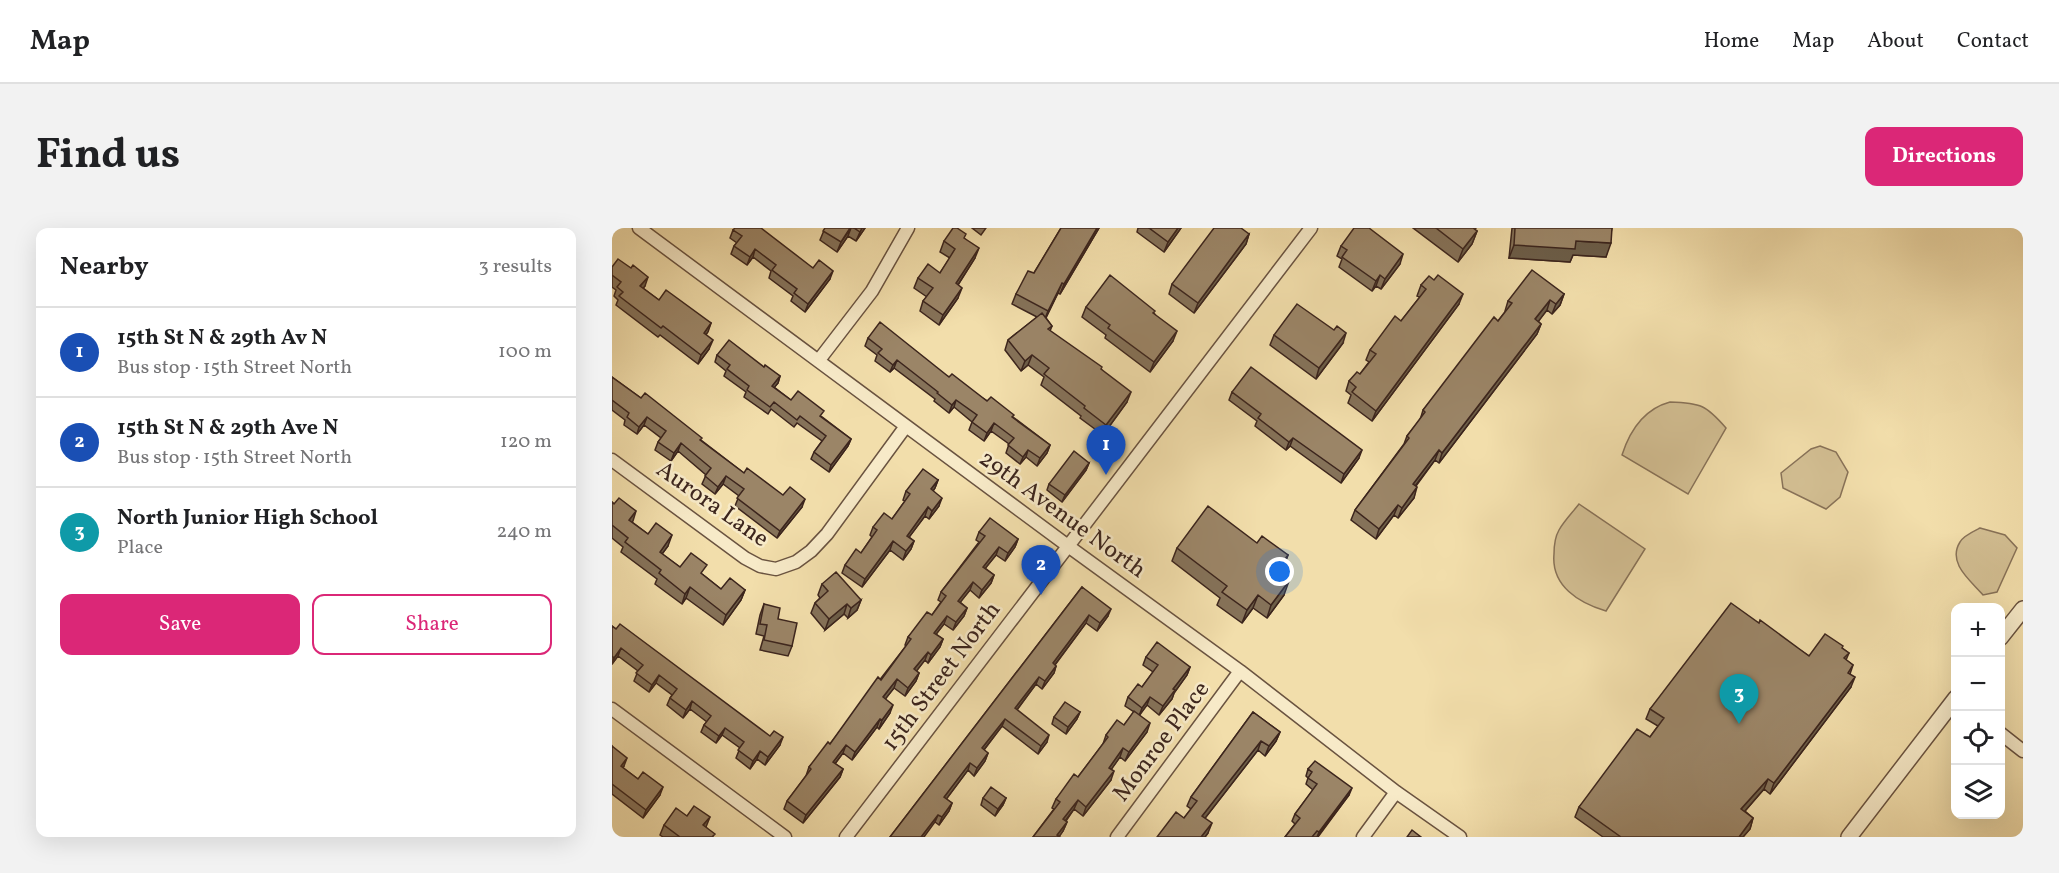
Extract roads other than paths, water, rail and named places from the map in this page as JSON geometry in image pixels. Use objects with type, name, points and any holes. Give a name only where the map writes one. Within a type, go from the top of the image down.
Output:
[{"type":"street","name":"29th Avenue North","points":[[639,228],[1240,671],[1396,792],[1460,837]]},
{"type":"street","points":[[819,360],[872,291],[908,228]]},
{"type":"street","name":"15th Street North","points":[[846,837],[1311,228]]},
{"type":"street","name":"Aurora Lane","points":[[612,460],[745,558],[760,566],[776,569],[796,562],[811,551],[827,534],[906,426]]},
{"type":"street","points":[[2005,633],[2023,609]]},
{"type":"street","name":"Monroe Place","points":[[1118,837],[1240,671]]},
{"type":"street","points":[[1849,837],[1951,703]]},
{"type":"street","points":[[612,709],[785,837]]},
{"type":"street","points":[[2005,737],[2023,751]]},
{"type":"street","points":[[1363,837],[1396,792]]},
{"type":"place","name":"15th St N & 29th Av N","points":[[1106,475]]},
{"type":"place","name":"15th St N & 29th Ave N","points":[[1041,595]]},
{"type":"place","name":"North Junior High School","points":[[1739,724]]}]
